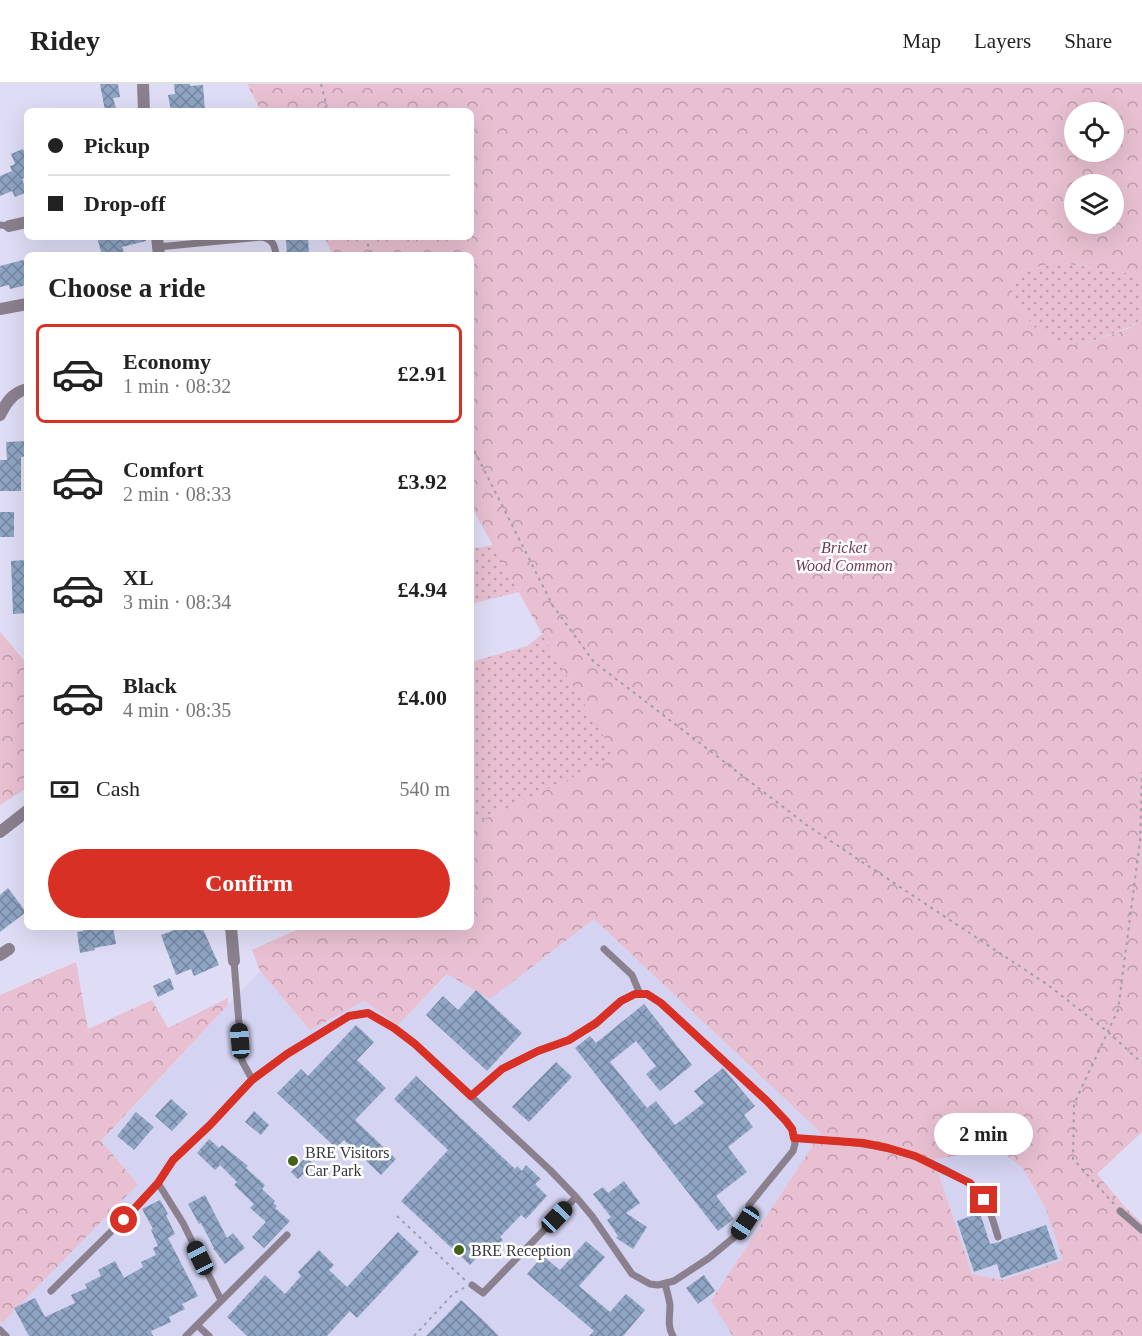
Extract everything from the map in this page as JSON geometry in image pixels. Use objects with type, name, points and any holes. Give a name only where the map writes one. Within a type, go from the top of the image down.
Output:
[{"type":"street","points":[[143,84],[144,108]]},
{"type":"street","points":[[4,225],[24,222]]},
{"type":"street","points":[[0,309],[24,305]]},
{"type":"street","points":[[0,415],[7,402],[24,389]]},
{"type":"street","points":[[0,832],[24,813]]},
{"type":"street","points":[[231,930],[234,961]]},
{"type":"lane","points":[[158,246],[227,240]]},
{"type":"lane","points":[[604,950],[632,975],[640,994]]},
{"type":"lane","points":[[234,961],[242,1061],[252,1080]]},
{"type":"lane","points":[[51,1291],[138,1205],[158,1183],[173,1160],[252,1080],[287,1054],[349,1016],[368,1013],[415,1044],[576,1197],[632,1274],[650,1284],[665,1284],[685,1275],[738,1234],[745,1223],[749,1205],[793,1151],[795,1144],[792,1129],[767,1101],[661,1003],[647,994],[635,994],[621,1001],[596,1023],[569,1040],[538,1051],[502,1069],[471,1096]]},
{"type":"lane","points":[[794,1138],[863,1143],[888,1148],[934,1164],[970,1183],[984,1200],[998,1236]]},
{"type":"lane","points":[[158,1183],[183,1223],[221,1300]]},
{"type":"lane","points":[[472,1286],[483,1293],[576,1197]]},
{"type":"lane","points":[[1120,1211],[1142,1230]]},
{"type":"lane","points":[[186,1336],[286,1235]]},
{"type":"lane","points":[[665,1284],[670,1307],[668,1318],[670,1332],[673,1336]]},
{"type":"lane","points":[[197,1325],[209,1336]]},
{"type":"lane","points":[[0,1329],[6,1336]]},
{"type":"path","points":[[321,84],[326,108]]},
{"type":"path","points":[[474,450],[553,606],[594,662],[808,826],[1048,985],[1108,1032],[1142,1063]]},
{"type":"path","points":[[1120,1211],[1073,1160],[1074,1104],[1118,1010],[1140,841],[1142,772]]},
{"type":"path","points":[[397,1216],[472,1286]]},
{"type":"path","points":[[414,1336],[454,1293],[472,1286]]},
{"type":"shaded area","points":[[594,919],[821,1133],[711,1301],[733,1336],[0,1336],[0,1322],[2,1323],[138,1183],[101,1142],[260,971],[310,1030],[364,1001],[398,1025],[448,974],[490,998]]},
{"type":"shaded area","points":[[1003,1152],[1023,1169],[1045,1207],[1064,1260],[1003,1280],[972,1274],[934,1160],[969,1153]]},
{"type":"green space","name":"Bricket Wood Common","points":[[247,84],[1142,84],[1142,282],[1132,274],[1056,262],[1023,271],[1013,285],[1011,297],[1034,327],[1058,343],[1081,345],[1130,328],[1142,319],[1142,1132],[1097,1174],[1142,1223],[1142,1336],[733,1336],[711,1301],[821,1133],[594,919],[490,999],[447,974],[398,1025],[364,1001],[310,1030],[260,971],[252,950],[296,930],[474,930],[474,824],[616,757],[542,634],[474,511],[474,252],[332,252],[326,240],[474,240],[474,108],[259,108]],"holes":[[[1003,1152],[1023,1169],[1045,1207],[1063,1260],[1003,1280],[972,1274],[934,1160],[969,1153]]]},
{"type":"green space","points":[[1056,262],[1132,274],[1142,282],[1142,319],[1130,327],[1081,345],[1058,343],[1034,327],[1011,297],[1013,285],[1023,271]]},
{"type":"green space","points":[[493,545],[519,592],[474,603],[474,548]]},
{"type":"green space","points":[[0,632],[24,660],[24,790],[0,805]]},
{"type":"green space","points":[[542,634],[617,757],[474,824],[474,661],[527,646]]},
{"type":"green space","points":[[76,962],[88,1029],[152,1000],[168,1028],[228,998],[228,1005],[101,1141],[138,1184],[2,1323],[0,1321],[0,995]]},
{"type":"building","points":[[100,84],[118,84],[120,97],[113,98],[116,108],[104,108]]},
{"type":"building","points":[[174,84],[203,85],[205,108],[170,108],[168,95],[175,94]]},
{"type":"building","points":[[23,149],[24,152],[24,178],[22,179],[24,193],[15,197],[12,191],[0,196],[0,176],[12,171],[10,166],[15,164],[11,154]]},
{"type":"building","points":[[98,240],[146,240],[122,247],[124,252],[101,252]]},
{"type":"building","points":[[286,240],[308,240],[309,252],[287,252]]},
{"type":"building","points":[[24,260],[24,286],[10,289],[9,285],[0,287],[0,266]]},
{"type":"building","points":[[24,441],[24,456],[21,457],[21,491],[0,491],[0,460],[7,460],[6,442]]},
{"type":"building","points":[[0,512],[14,512],[14,537],[0,537]]},
{"type":"building","points":[[24,560],[24,613],[13,614],[11,561]]},
{"type":"building","points":[[8,888],[24,909],[24,914],[0,932],[0,895]]},
{"type":"building","points":[[114,930],[116,944],[80,953],[77,932]]},
{"type":"building","points":[[175,930],[203,930],[219,965],[194,976],[191,969],[176,975],[161,935]]},
{"type":"building","points":[[170,978],[174,989],[158,997],[153,986]]},
{"type":"building","points":[[476,990],[522,1033],[487,1071],[426,1015],[443,996],[458,1010]]},
{"type":"building","points":[[644,1004],[692,1065],[660,1091],[646,1074],[656,1066],[636,1041],[610,1062],[647,1108],[656,1101],[675,1125],[704,1103],[694,1091],[723,1068],[755,1106],[744,1115],[753,1127],[728,1147],[747,1172],[716,1196],[734,1219],[718,1231],[575,1048],[590,1036],[596,1043]]},
{"type":"building","points":[[356,1025],[374,1042],[357,1060],[386,1088],[355,1120],[396,1159],[381,1175],[344,1140],[336,1148],[277,1093],[301,1069],[308,1076]]},
{"type":"building","points":[[556,1062],[572,1077],[529,1122],[512,1107]]},
{"type":"building","points":[[416,1076],[515,1169],[517,1166],[522,1171],[526,1165],[541,1179],[535,1184],[547,1196],[526,1219],[521,1215],[500,1237],[503,1240],[487,1257],[482,1252],[470,1265],[401,1201],[448,1150],[394,1099]]},
{"type":"building","points":[[171,1099],[188,1114],[172,1131],[155,1116]]},
{"type":"building","points":[[254,1111],[269,1125],[261,1135],[245,1122]]},
{"type":"building","points":[[136,1112],[154,1127],[134,1150],[117,1136]]},
{"type":"building","points":[[209,1139],[219,1148],[222,1145],[248,1166],[246,1168],[265,1185],[262,1189],[275,1201],[273,1203],[277,1206],[275,1208],[290,1221],[264,1248],[252,1237],[266,1222],[250,1208],[254,1204],[234,1185],[237,1182],[220,1165],[215,1170],[197,1153]]},
{"type":"building","points":[[306,1157],[314,1164],[298,1179],[291,1172]]},
{"type":"building","points":[[624,1181],[640,1203],[626,1213],[647,1227],[633,1249],[616,1238],[618,1236],[607,1220],[611,1217],[593,1194],[603,1187],[608,1193]]},
{"type":"building","points":[[205,1195],[227,1238],[233,1233],[245,1248],[225,1264],[213,1248],[201,1223],[199,1224],[188,1204]]},
{"type":"building","points":[[160,1200],[175,1234],[168,1238],[198,1296],[182,1304],[185,1309],[169,1317],[171,1322],[151,1331],[153,1336],[29,1336],[14,1308],[35,1298],[45,1317],[75,1303],[71,1295],[87,1288],[85,1284],[101,1276],[98,1270],[115,1261],[124,1278],[143,1267],[141,1262],[156,1255],[153,1248],[158,1246],[151,1230],[153,1229],[142,1209]]},
{"type":"building","points":[[980,1213],[990,1244],[1046,1225],[1058,1259],[1001,1278],[997,1264],[974,1272],[957,1221]]},
{"type":"building","points":[[398,1232],[419,1252],[357,1318],[350,1311],[327,1336],[247,1336],[227,1317],[265,1275],[285,1294],[301,1276],[298,1272],[319,1250],[334,1265],[329,1270],[347,1287]]},
{"type":"building","points":[[586,1241],[605,1257],[579,1286],[610,1312],[626,1294],[645,1310],[623,1336],[589,1336],[594,1331],[527,1274],[543,1256],[560,1270]]},
{"type":"building","points":[[704,1275],[715,1291],[698,1304],[686,1288]]},
{"type":"building","points":[[461,1300],[485,1322],[499,1336],[426,1336]]},
{"type":"place","name":"BRE Visitors Car Park","points":[[293,1161]]},
{"type":"place","name":"BRE Reception","points":[[459,1250]]},
{"type":"route","points":[[124,1220],[158,1183],[173,1160],[252,1080],[287,1054],[349,1016],[368,1013],[394,1028],[415,1044],[471,1096],[502,1069],[538,1051],[569,1040],[596,1023],[621,1001],[635,994],[647,994],[661,1003],[767,1101],[792,1129],[794,1138],[863,1143],[915,1156],[970,1183],[984,1200]]}]
